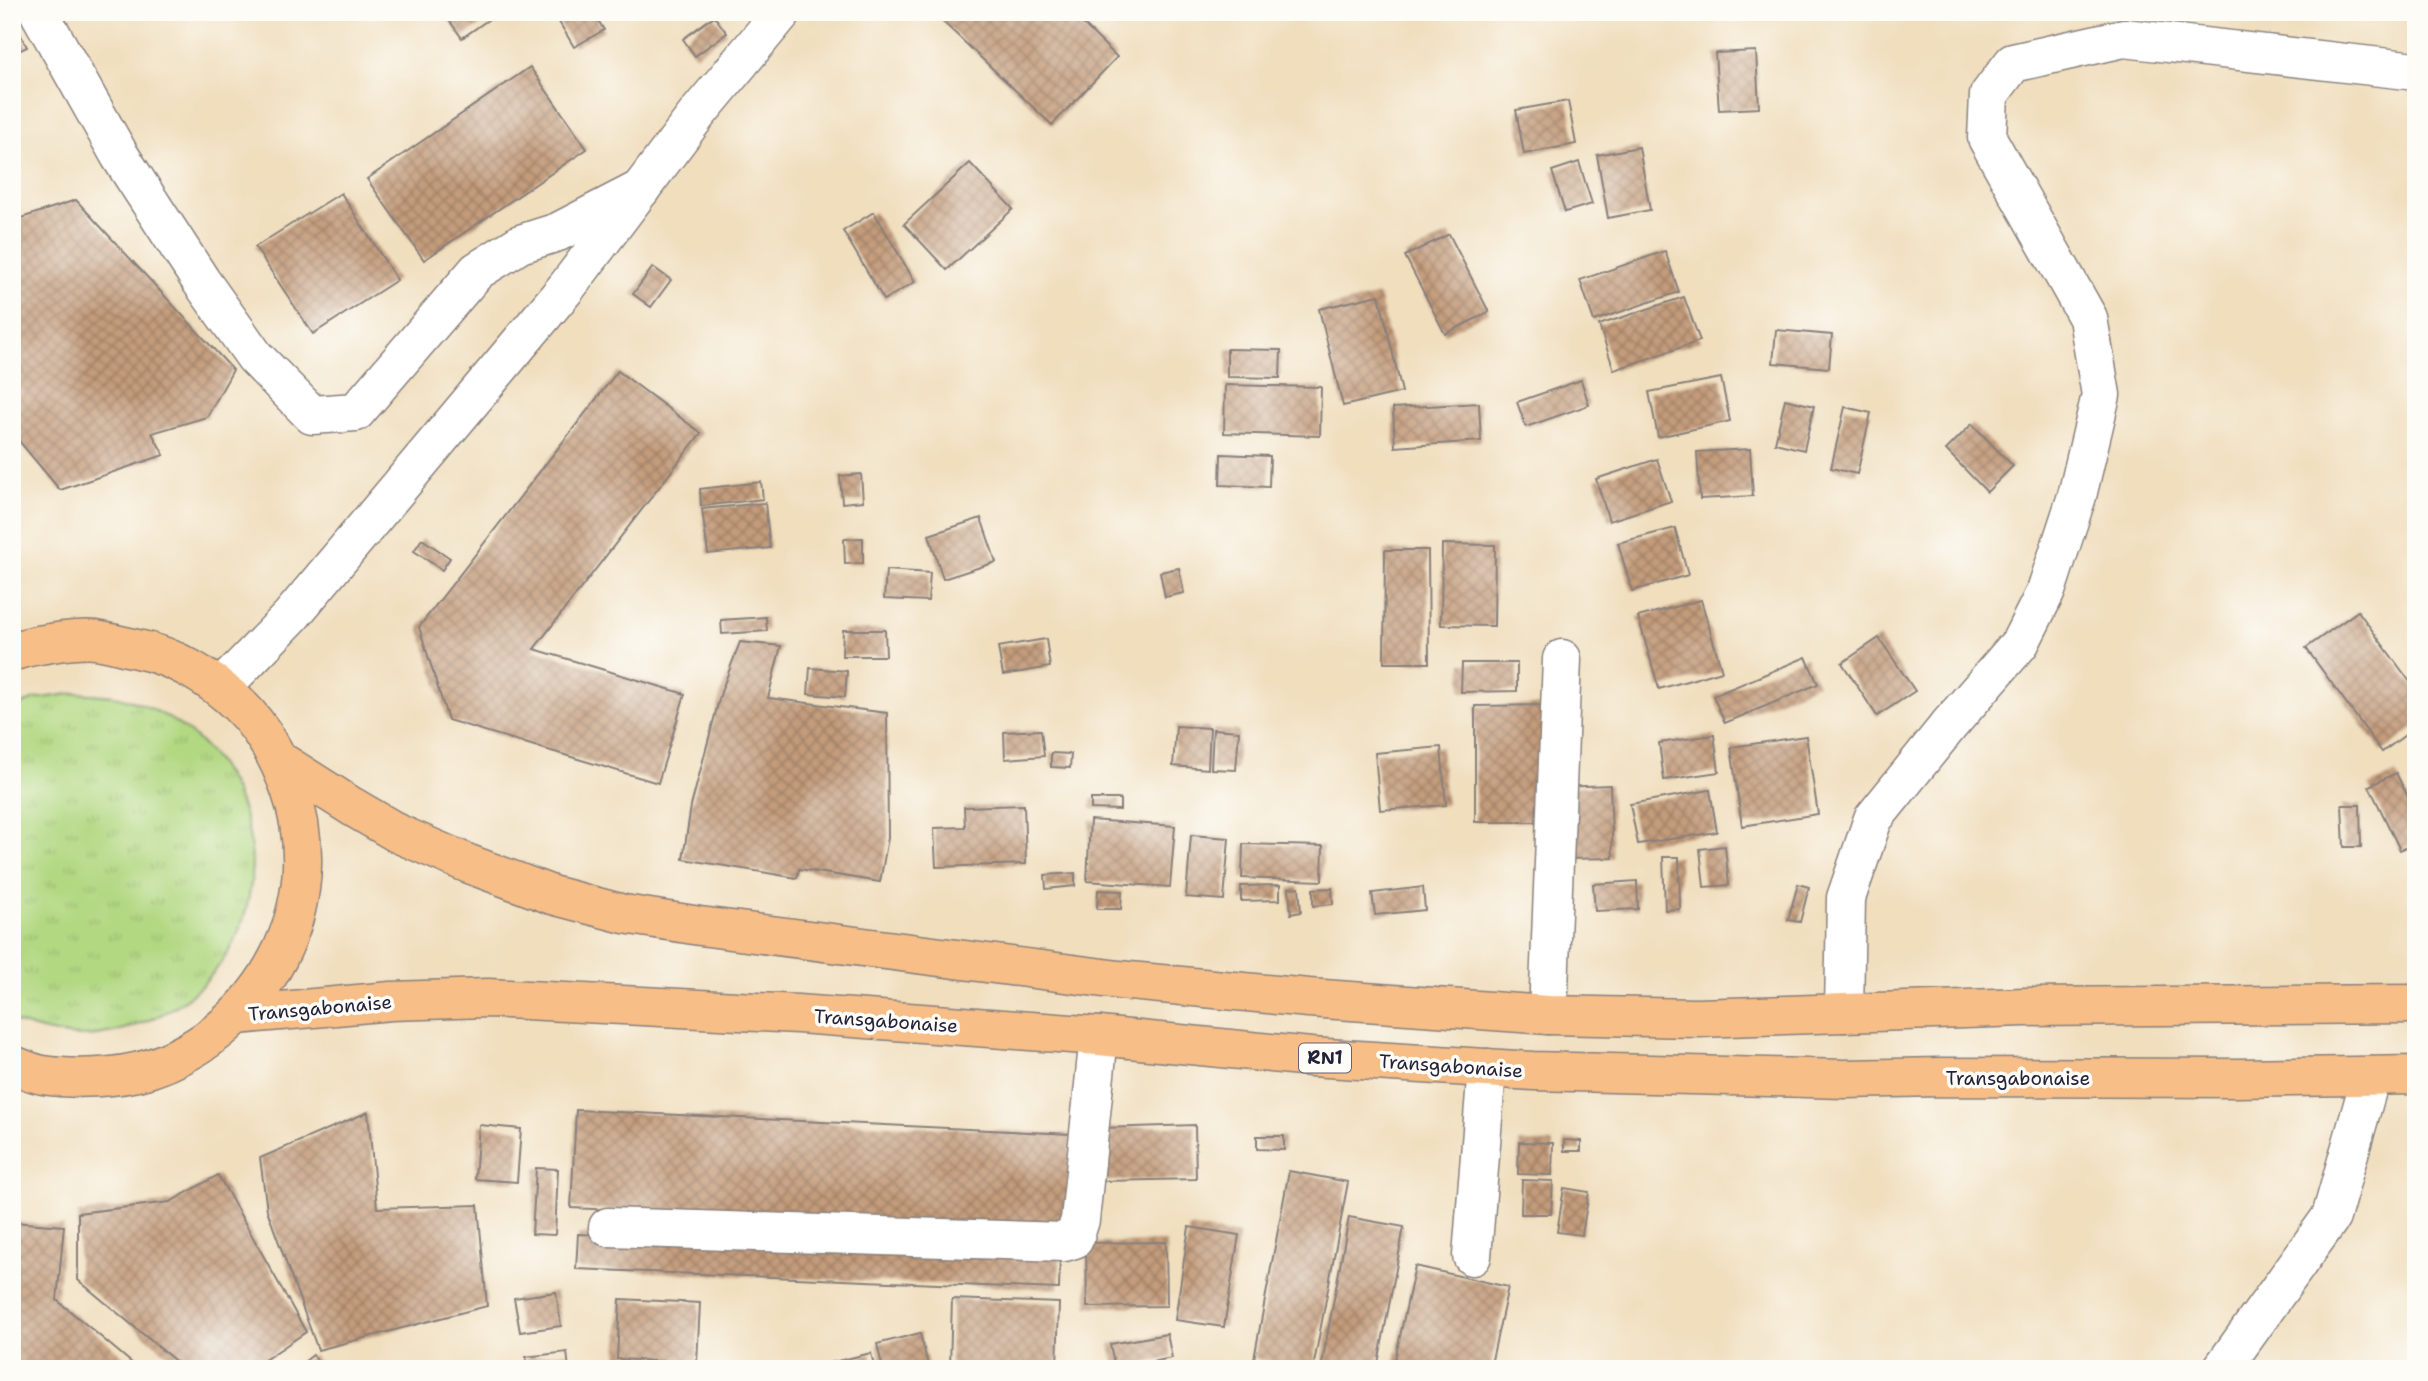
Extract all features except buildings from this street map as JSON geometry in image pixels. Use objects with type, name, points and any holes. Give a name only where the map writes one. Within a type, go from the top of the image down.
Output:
[{"type":"highway","points":[[12,652],[24,647],[93,639],[160,653],[220,688],[254,720],[280,761],[298,813],[303,867],[294,922],[272,972],[237,1015],[195,1047],[147,1069],[95,1078],[43,1075],[12,1065]]},
{"type":"highway","points":[[280,761],[399,834],[552,895],[624,914],[1119,980],[1310,998],[1548,1015],[1697,1018],[2025,1007],[2416,1004]]},
{"type":"highway","name":"Transgabonaise","points":[[237,1015],[391,1001],[488,998],[798,1014],[1099,1036],[1311,1057],[1487,1068],[1846,1079],[2416,1075]]},
{"type":"street","points":[[39,12],[120,156],[201,281],[256,357],[312,415],[356,412],[477,271],[520,244],[558,232],[641,189]]},
{"type":"street","points":[[220,688],[291,616],[566,288],[774,15]]},
{"type":"street","points":[[1844,1013],[1846,898],[1873,819],[2020,643],[2046,591],[2077,496],[2101,395],[2088,318],[1987,138],[1989,95],[2013,64],[2124,38],[2416,71]]},
{"type":"street","points":[[1548,1015],[1562,659]]},
{"type":"street","points":[[608,1227],[1050,1241],[1074,1239],[1080,1220],[1099,1036]]},
{"type":"street","points":[[1472,1256],[1487,1068]]},
{"type":"street","points":[[2222,1369],[2331,1217],[2371,1076]]},
{"type":"green space","points":[[76,693],[131,700],[154,710],[196,738],[230,782],[246,820],[252,860],[248,900],[236,937],[215,971],[185,1000],[147,1021],[117,1031],[85,1036],[48,1032],[12,1021],[12,708],[35,699]]}]
